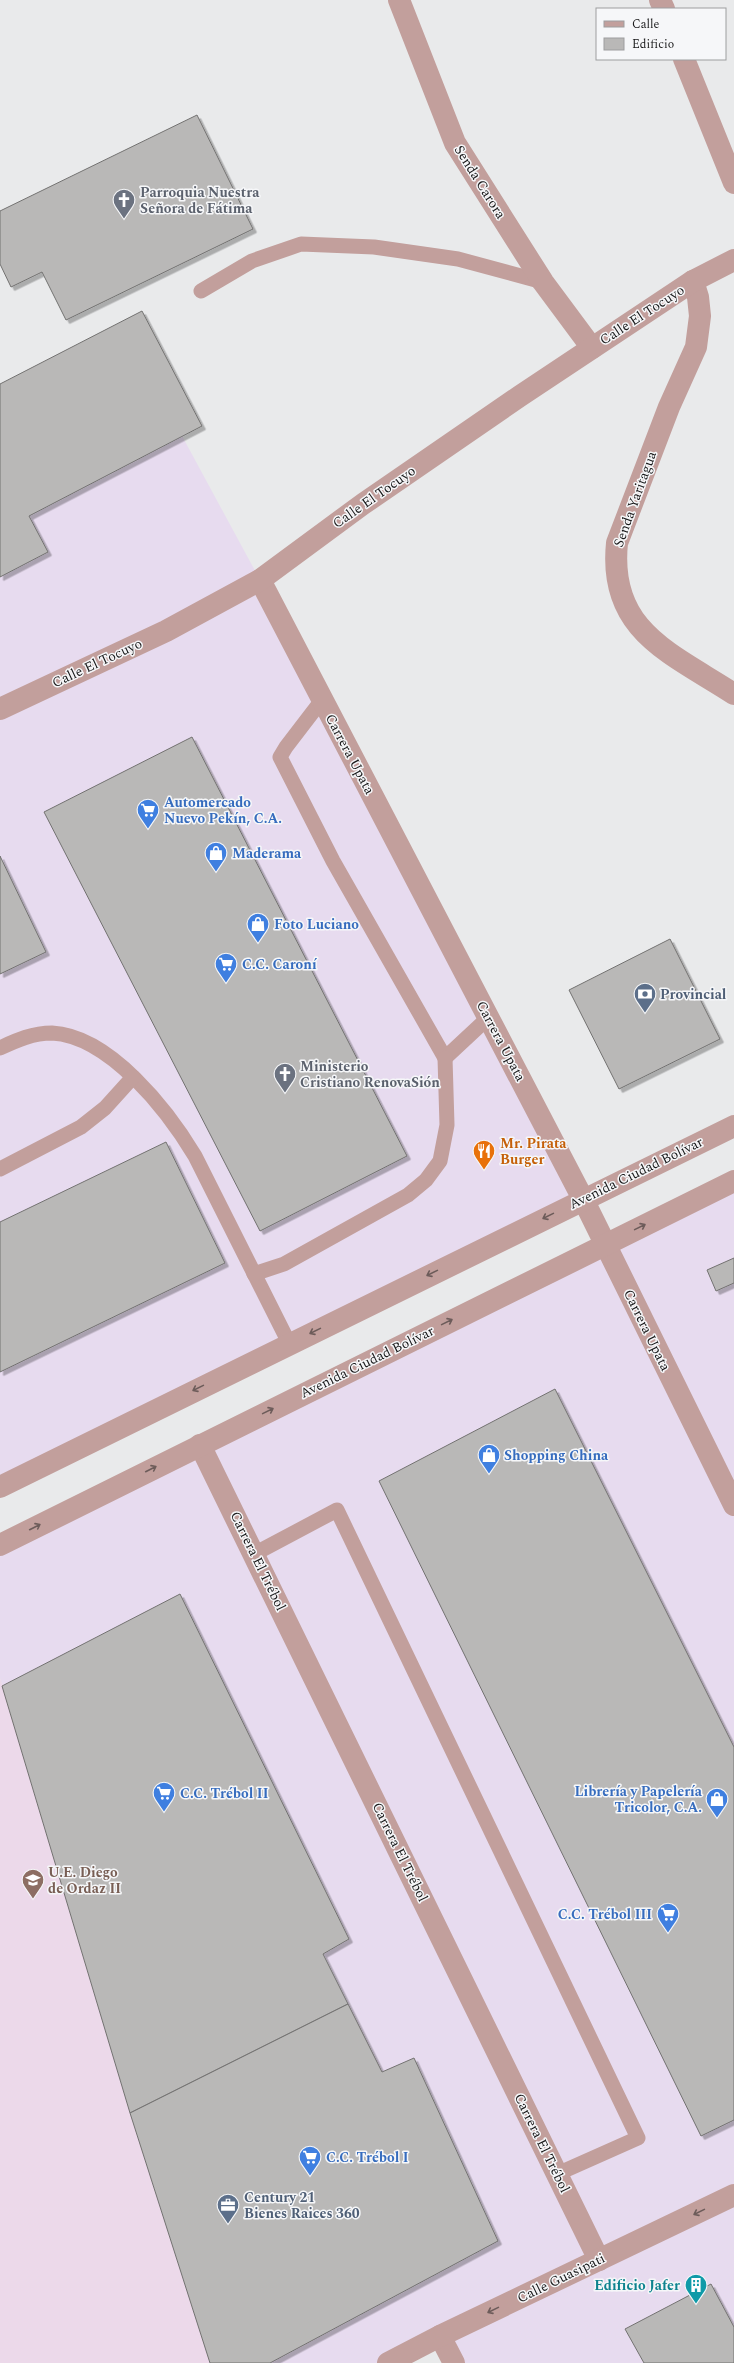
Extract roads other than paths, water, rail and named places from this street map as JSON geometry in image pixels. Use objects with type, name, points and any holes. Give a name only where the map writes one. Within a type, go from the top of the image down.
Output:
[{"type":"street","name":"Senda Carora","points":[[399,0],[455,143],[543,282],[592,348]]},
{"type":"street","points":[[684,60],[734,183]]},
{"type":"street","name":"Calle El Tocuyo","points":[[0,709],[166,631],[260,580],[363,504],[592,348],[693,281],[734,260]]},
{"type":"street","name":"Senda Yaritagua","points":[[693,281],[698,297],[700,316],[696,347],[670,407],[616,543],[616,576],[622,602],[632,620],[646,635],[734,694]]},
{"type":"street","name":"Carrera Upata","points":[[260,580],[583,1199],[734,1505]]},
{"type":"street","name":"Avenida Ciudad Bolívar","points":[[0,1487],[289,1343],[734,1126]]},
{"type":"street","name":"Avenida Ciudad Bolívar","points":[[0,1545],[604,1244],[734,1181]]},
{"type":"street","name":"Carrera El Trébol","points":[[200,1445],[599,2260]]},
{"type":"street","name":"Calle Guasipati","points":[[388,2363],[440,2336],[734,2195]]},
{"type":"street","points":[[440,2336],[454,2363]]},
{"type":"lane","points":[[201,291],[252,261],[301,244],[374,247],[458,258],[543,282]]},
{"type":"lane","points":[[254,1274],[284,1264],[408,1195],[426,1180],[440,1160],[447,1125],[445,1058],[333,861],[280,757],[322,700]]},
{"type":"lane","points":[[445,1058],[489,1017]]},
{"type":"lane","points":[[0,1048],[36,1034],[53,1033],[72,1037],[89,1044],[133,1077],[178,1128],[195,1156],[289,1343]]},
{"type":"lane","points":[[0,1169],[81,1127],[105,1108],[133,1077]]},
{"type":"lane","points":[[254,1554],[337,1510],[638,2138],[557,2174]]},
{"type":"place","name":"Parroquia Nuestra Señora de Fátima","points":[[124,220]]},
{"type":"place","name":"Automercado Nuevo Pekín, C.A.","points":[[148,830]]},
{"type":"place","name":"Maderama","points":[[216,872]]},
{"type":"place","name":"Foto Luciano","points":[[258,944]]},
{"type":"place","name":"C.C. Caroní","points":[[226,984]]},
{"type":"place","name":"Provincial","points":[[645,1014]]},
{"type":"place","name":"Ministerio Cristiano RenovaSión","points":[[285,1094]]},
{"type":"place","name":"Mr. Pirata Burger","points":[[484,1170]]},
{"type":"place","name":"Shopping China","points":[[489,1474]]},
{"type":"place","name":"C.C. Trébol II","points":[[164,1812]]},
{"type":"place","name":"Librería y Papelería Tricolor, C.A.","points":[[717,1818]]},
{"type":"place","name":"U.E. Diego de Ordaz II","points":[[33,1900]]},
{"type":"place","name":"C.C. Trébol III","points":[[668,1934]]},
{"type":"place","name":"C.C. Trébol I","points":[[310,2176]]},
{"type":"place","name":"Century 21 Bienes Raices 360","points":[[228,2224]]},
{"type":"place","name":"Edificio Jafer","points":[[696,2304]]}]
